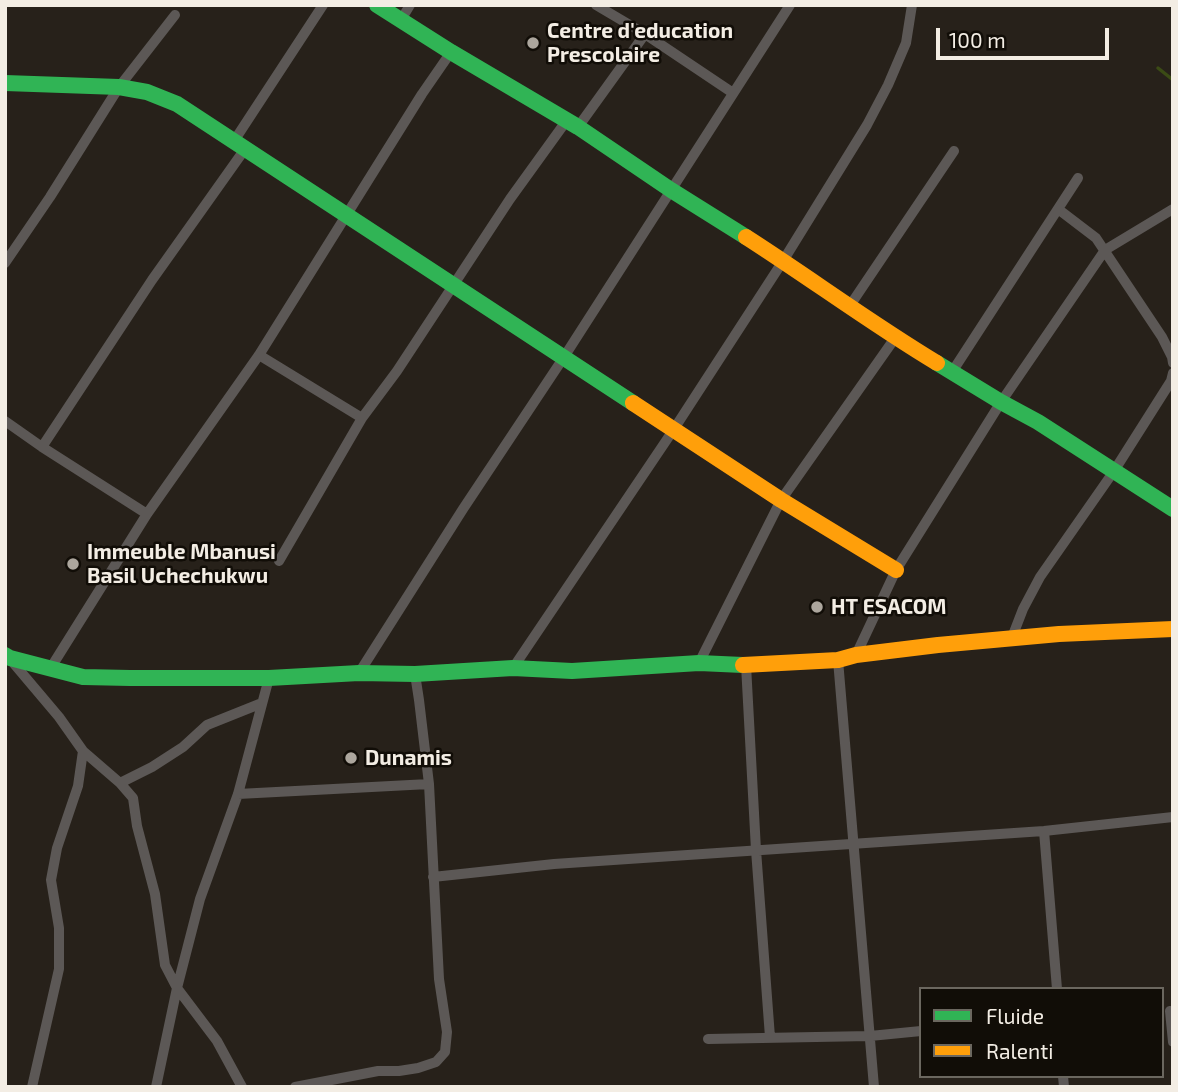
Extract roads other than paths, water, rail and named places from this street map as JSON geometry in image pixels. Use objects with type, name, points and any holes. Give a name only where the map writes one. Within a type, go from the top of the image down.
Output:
[{"type":"street","points":[[43,447],[240,145],[323,5]]},
{"type":"street","points":[[377,5],[573,123],[895,338],[1038,422],[1173,509]]},
{"type":"street","points":[[401,20],[410,5]]},
{"type":"street","points":[[596,5],[733,93]]},
{"type":"street","points":[[359,673],[790,5]]},
{"type":"street","points":[[513,668],[674,429],[867,125],[906,43],[912,5]]},
{"type":"street","points":[[5,263],[119,87],[175,15]]},
{"type":"street","points":[[279,561],[362,418],[397,371],[510,199],[645,34]]},
{"type":"street","points":[[50,669],[147,514],[259,355],[451,52]]},
{"type":"street","points":[[5,83],[119,87],[147,92],[177,104],[781,499],[897,570]]},
{"type":"street","points":[[849,307],[954,151]]},
{"type":"street","points":[[951,372],[1078,178]]},
{"type":"street","points":[[1058,209],[1096,237],[1162,337],[1173,363]]},
{"type":"street","points":[[856,655],[897,570],[1001,402],[1105,250],[1173,209]]},
{"type":"street","points":[[699,663],[781,499],[895,338]]},
{"type":"street","points":[[259,355],[362,418]]},
{"type":"street","points":[[1012,640],[1023,609],[1040,577],[1114,471],[1171,381],[1173,373]]},
{"type":"street","points":[[5,421],[147,514]]},
{"type":"street","points":[[8,657],[83,677],[268,678],[513,668],[572,671],[699,663],[746,665],[838,660],[856,655],[938,645],[1059,634],[1173,629]]},
{"type":"street","points":[[8,657],[59,717],[82,751],[120,783],[133,798],[137,826],[155,894],[165,965],[177,988],[216,1041],[242,1087]]},
{"type":"street","points":[[838,660],[874,1087]]},
{"type":"street","points":[[746,665],[770,1037]]},
{"type":"street","points":[[295,1087],[377,1071],[418,1068],[436,1062],[445,1052],[447,1032],[439,979],[429,784],[415,674]]},
{"type":"street","points":[[156,1087],[177,988],[200,899],[238,794],[268,678]]},
{"type":"street","points":[[120,783],[183,747],[207,725],[262,703]]},
{"type":"street","points":[[32,1087],[59,969],[59,928],[51,880],[57,848],[78,786],[82,751]]},
{"type":"street","points":[[238,794],[429,784]]},
{"type":"street","points":[[433,877],[554,864],[1044,831],[1173,817]]},
{"type":"street","points":[[1044,831],[1057,987]]},
{"type":"street","points":[[1168,1011],[1173,1042]]},
{"type":"street","points":[[708,1039],[870,1036],[919,1031]]},
{"type":"waterway","points":[[1158,68],[1173,80]]},
{"type":"place","name":"Centre d'education Prescolaire","points":[[533,43]]},
{"type":"place","name":"Immeuble Mbanusi Basil Uchechukwu","points":[[73,564]]},
{"type":"place","name":"HT ESACOM","points":[[817,607]]},
{"type":"place","name":"Dunamis","points":[[351,758]]}]
